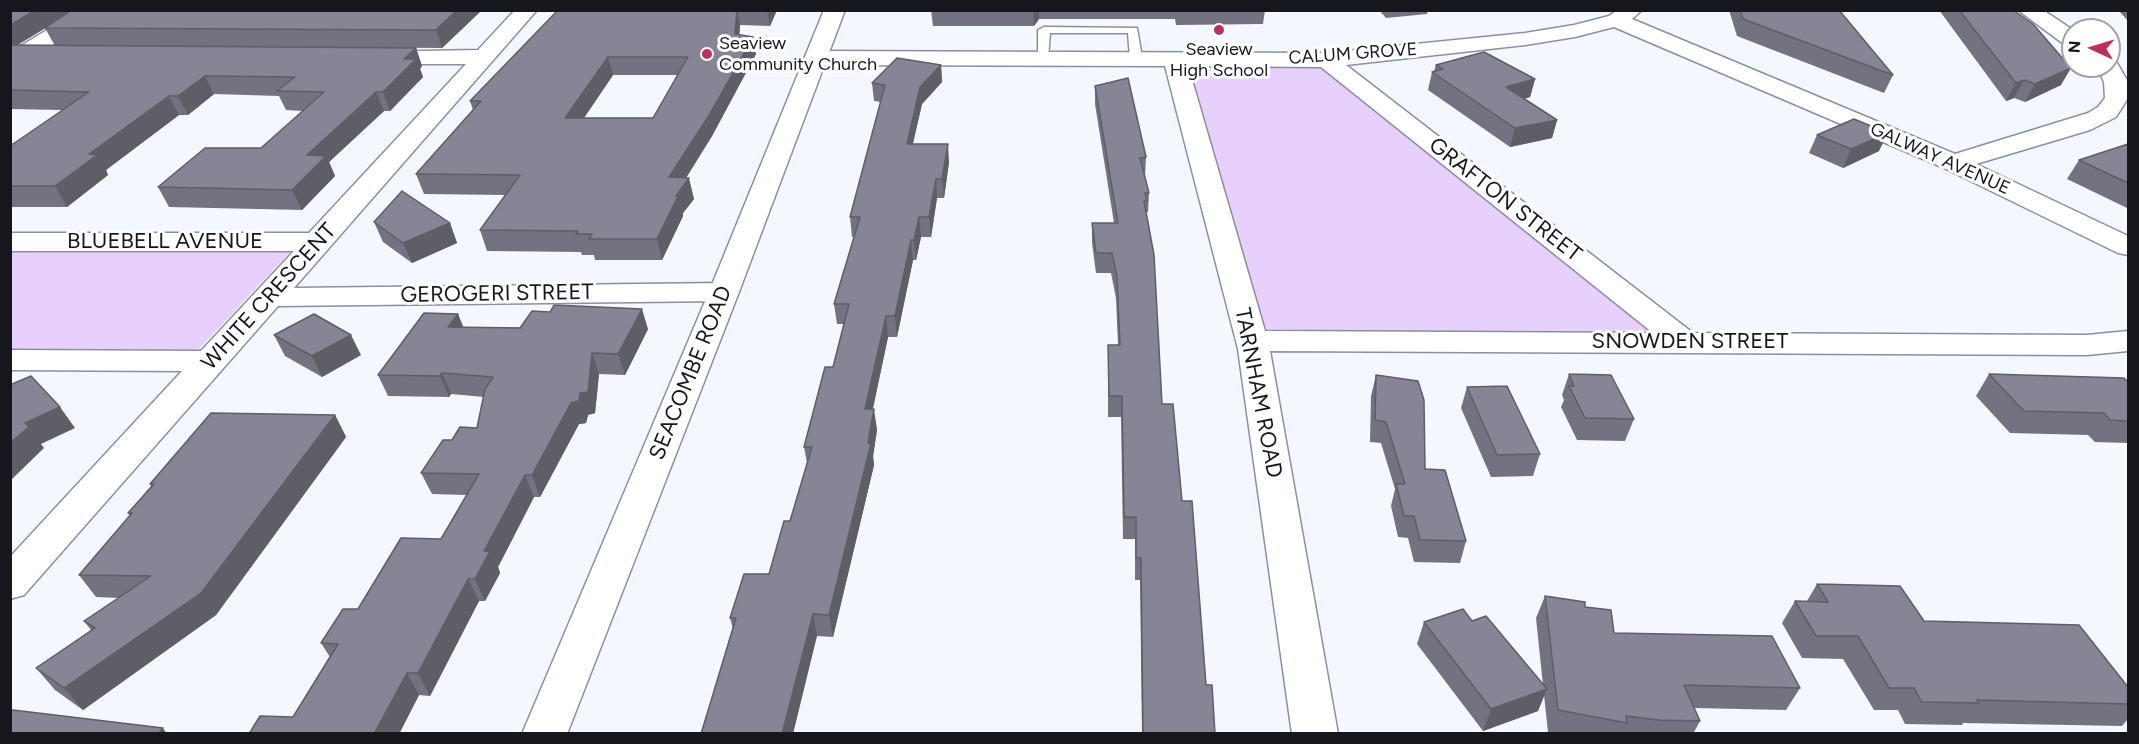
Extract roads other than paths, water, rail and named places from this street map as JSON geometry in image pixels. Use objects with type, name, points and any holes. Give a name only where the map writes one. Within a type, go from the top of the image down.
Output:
[{"type":"street","points":[[16,55],[95,10]]},
{"type":"street","name":"WHITE CRESCENT","points":[[10,584],[527,10]]},
{"type":"street","name":"SEACOMBE ROAD","points":[[544,734],[724,292],[835,10]]},
{"type":"street","points":[[2028,10],[2061,32]]},
{"type":"street","name":"CALUM GROVE","points":[[816,58],[1326,60],[1525,39],[1575,31],[1624,15]]},
{"type":"street","name":"GALWAY AVENUE","points":[[1624,15],[1953,163],[2128,247]]},
{"type":"street","points":[[16,55],[60,55]]},
{"type":"street","points":[[357,57],[484,57]]},
{"type":"street","name":"TARNHAM ROAD","points":[[1174,58],[1252,341],[1315,734]]},
{"type":"street","name":"GRAFTON STREET","points":[[1326,60],[1683,341]]},
{"type":"street","points":[[1953,163],[2081,125],[2107,112],[2117,99],[2118,91],[2113,78]]},
{"type":"street","name":"BLUEBELL AVENUE","points":[[10,242],[319,242]]},
{"type":"street","name":"GEROGERI STREET","points":[[269,297],[724,292]]},
{"type":"street","name":"SNOWDEN STREET","points":[[1252,341],[1683,341],[2087,345],[2128,342]]},
{"type":"street","points":[[10,360],[210,361]]},
{"type":"place","name":"Seaview High School","points":[[1219,30]]},
{"type":"place","name":"Seaview Community Church","points":[[707,54]]}]
